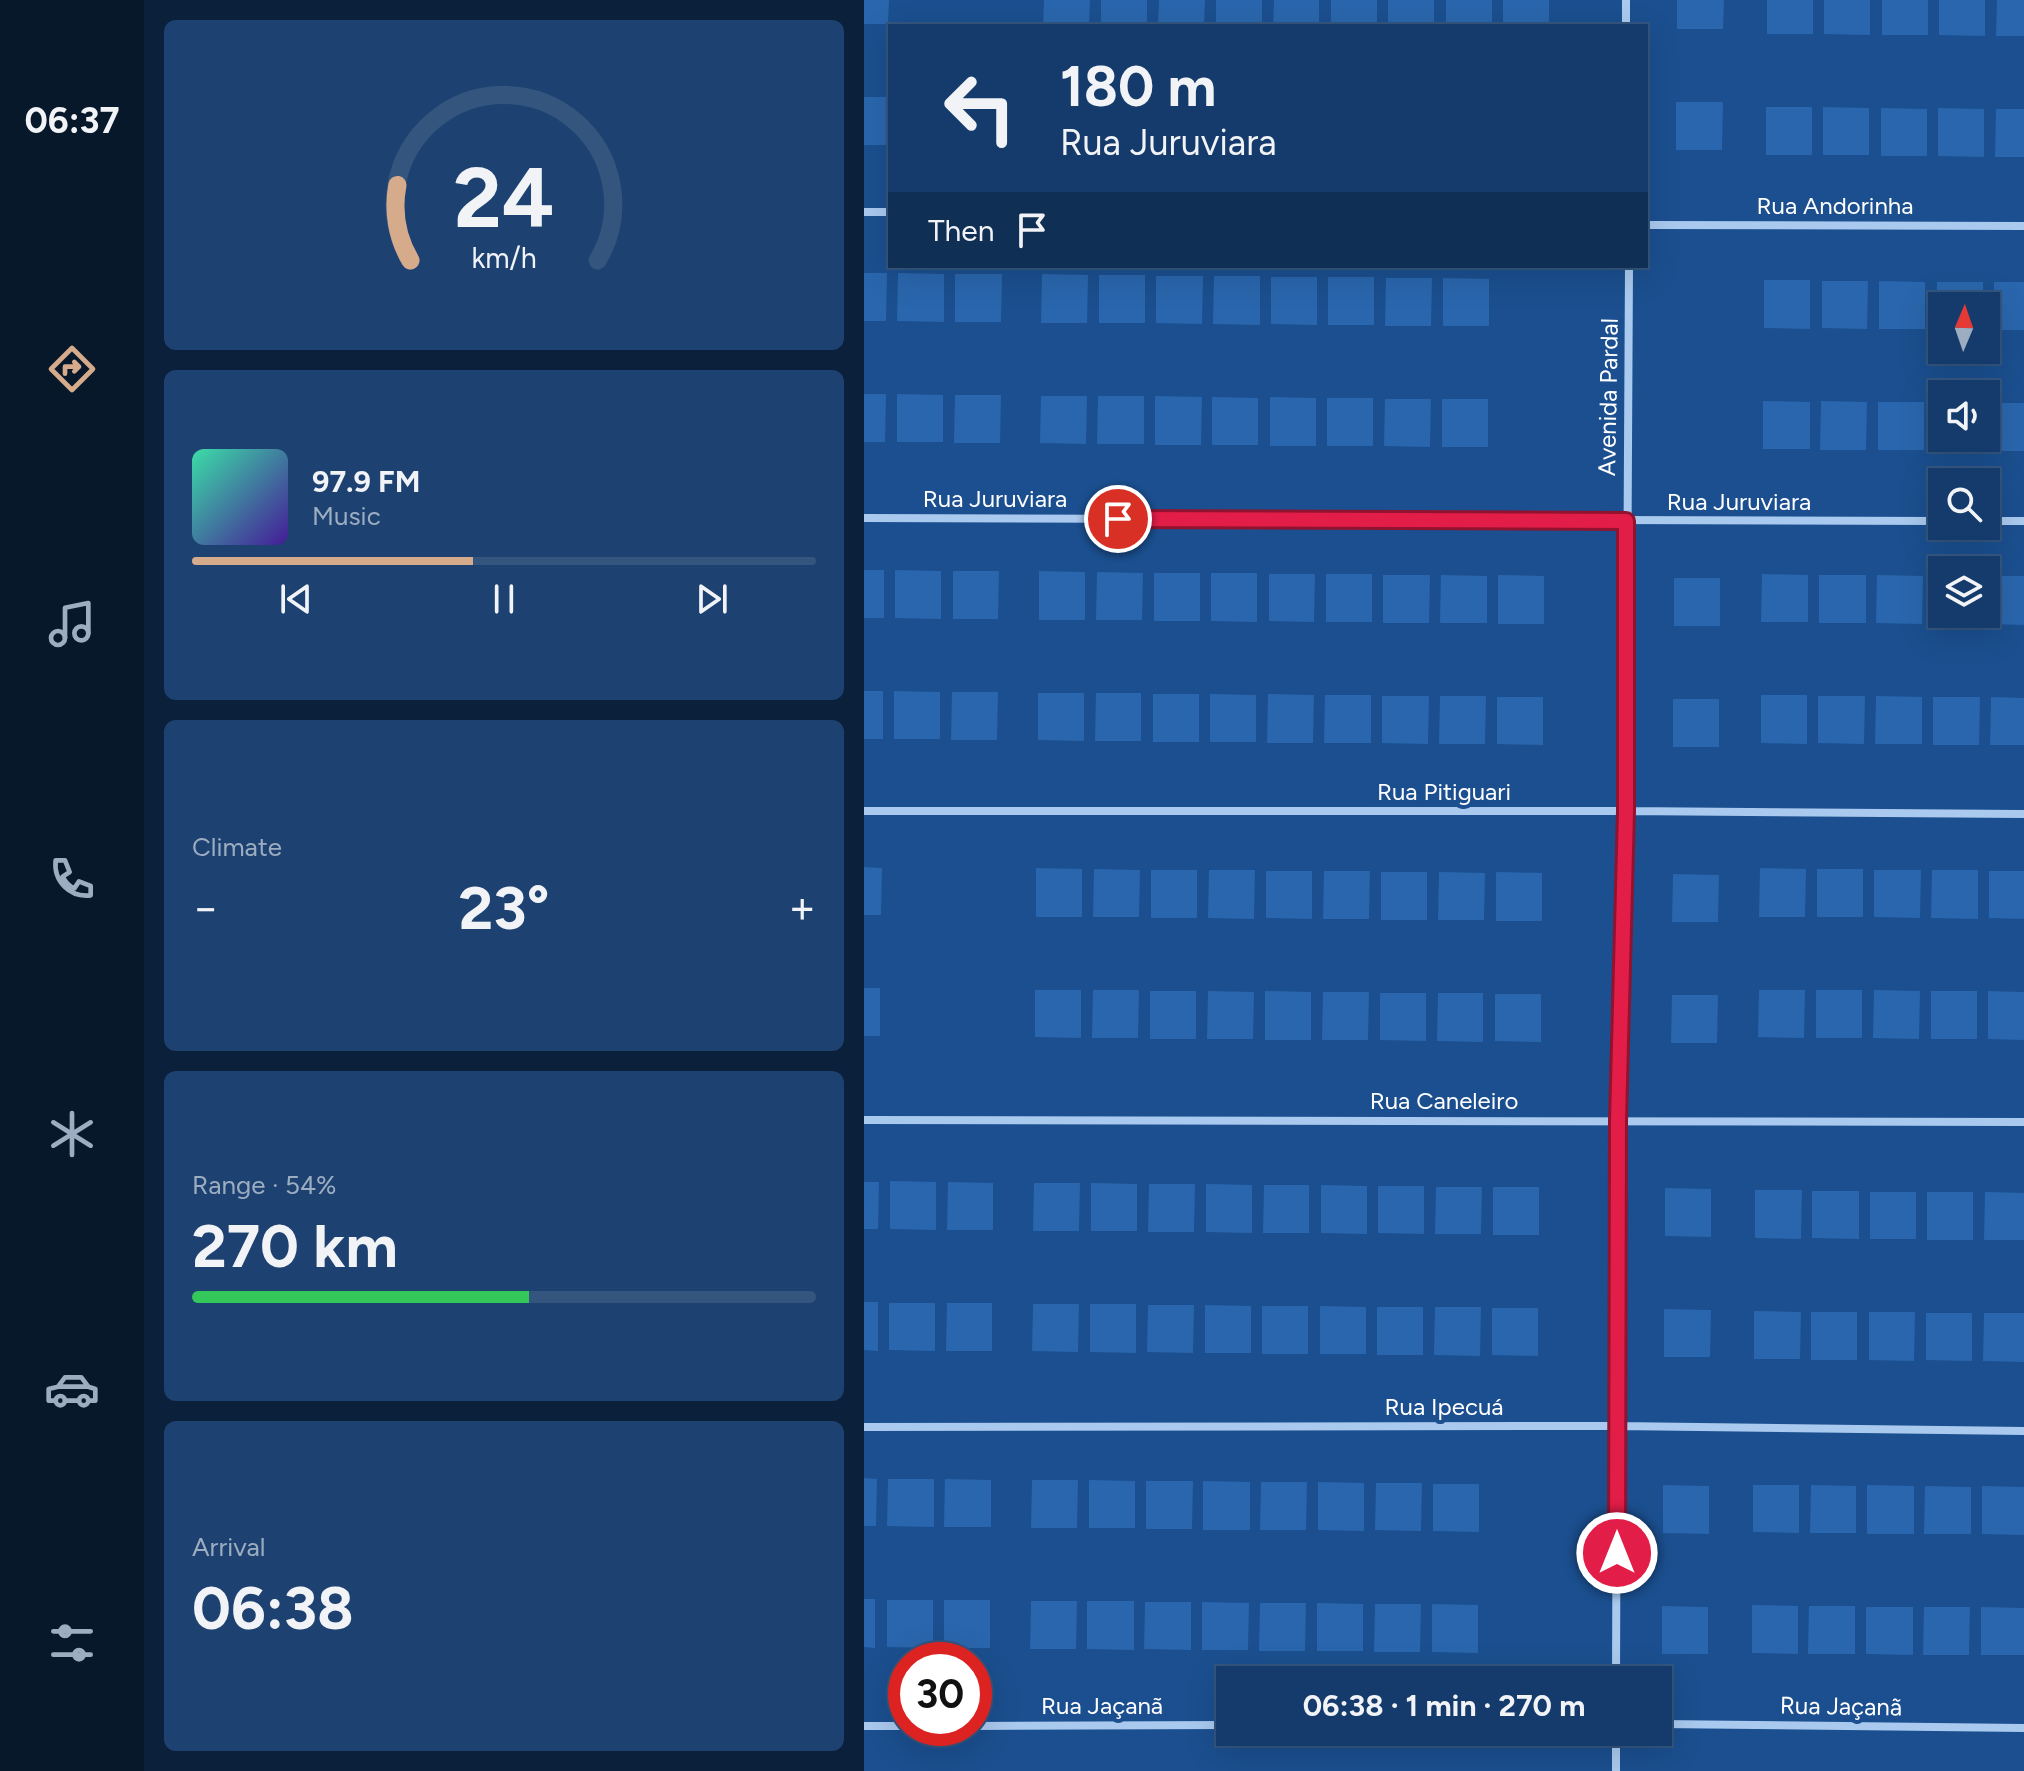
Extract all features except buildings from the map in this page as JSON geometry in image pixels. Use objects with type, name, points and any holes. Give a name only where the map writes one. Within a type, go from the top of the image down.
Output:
[{"type":"street","points":[[1626,0],[1626,24]]},
{"type":"street","points":[[864,212],[888,212]]},
{"type":"street","name":"Rua Andorinha","points":[[1648,225],[2024,226]]},
{"type":"street","name":"Avenida Pardal","points":[[1616,1666],[1618,1121],[1626,811],[1629,268]]},
{"type":"street","name":"Rua Juruviara","points":[[864,518],[1928,521]]},
{"type":"street","points":[[2000,521],[2024,521]]},
{"type":"street","name":"Rua Pitiguari","points":[[864,811],[2024,814]]},
{"type":"street","name":"Rua Caneleiro","points":[[864,1120],[2024,1122]]},
{"type":"street","name":"Rua Ipecuá","points":[[864,1427],[1617,1426],[2024,1431]]},
{"type":"street","name":"Rua Jaçanã","points":[[1672,1724],[2024,1728]]},
{"type":"street","name":"Rua Jaçanã","points":[[992,1726],[1216,1725]]},
{"type":"street","points":[[864,1726],[888,1726]]},
{"type":"street","points":[[1616,1746],[1616,1771]]},
{"type":"route","points":[[1118,519],[1626,521],[1626,811],[1618,1121],[1617,1553]]}]
